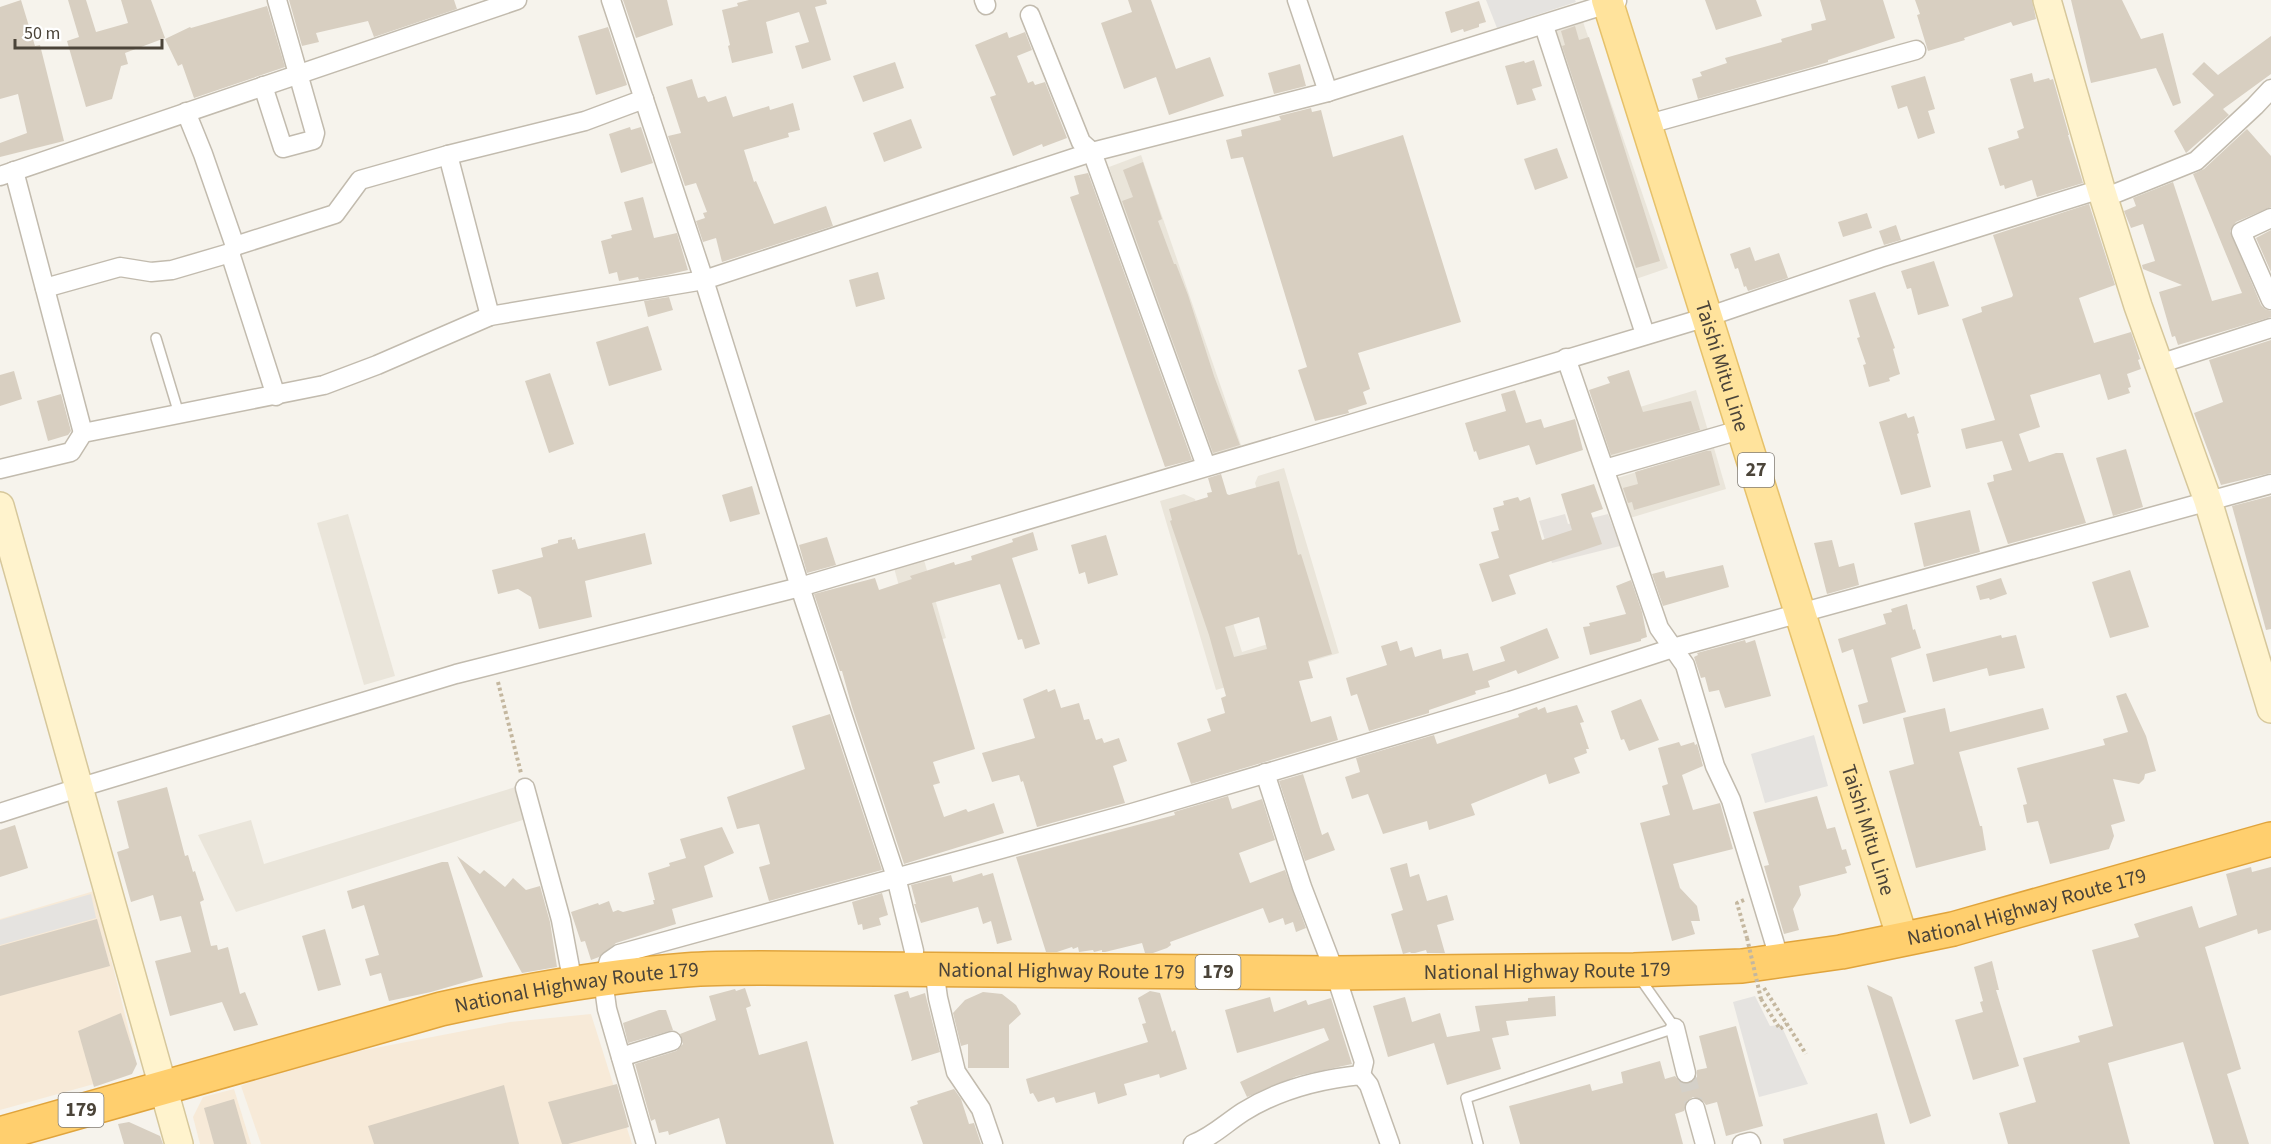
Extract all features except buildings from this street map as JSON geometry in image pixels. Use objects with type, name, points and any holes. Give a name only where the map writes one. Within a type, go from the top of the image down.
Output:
[{"type":"highway","name":"National Highway Route 179","points":[[0,1134],[441,1009],[588,982],[687,970],[759,968],[1335,973],[1634,970],[1742,966],[1772,974],[1841,952],[1953,929],[2271,839]]},
{"type":"main road","name":"Taishi Mitu Line","points":[[1612,1],[1645,125],[1903,940]]},
{"type":"street","points":[[263,86],[283,148],[314,140],[315,133],[277,0]]},
{"type":"street","points":[[83,433],[45,288],[7,174],[517,0]]},
{"type":"street","points":[[611,0],[704,280],[800,587],[896,877],[914,951],[938,998],[956,1072],[981,1109],[993,1144]]},
{"type":"street","points":[[1297,0],[1328,92]]},
{"type":"street","points":[[2047,0],[2102,194],[2138,306],[2208,501],[2271,709]]},
{"type":"street","points":[[0,469],[71,452],[83,433],[324,385],[377,365],[490,316],[704,280],[1092,152],[1328,92],[1544,26],[1612,1]]},
{"type":"street","points":[[1030,15],[1082,142],[1092,152],[1206,466]]},
{"type":"street","points":[[1544,26],[1645,334]]},
{"type":"street","points":[[1645,125],[1916,50]]},
{"type":"street","points":[[0,813],[494,663],[800,587],[1707,317],[1880,258],[2102,194],[2196,161],[2271,89]]},
{"type":"street","points":[[45,288],[120,267],[151,272],[172,270],[335,214],[360,180],[448,155],[585,121],[644,99]]},
{"type":"street","points":[[186,112],[203,154],[276,396]]},
{"type":"street","points":[[448,155],[490,316]]},
{"type":"street","points":[[2271,218],[2241,232],[2271,300]]},
{"type":"street","points":[[2159,364],[2271,328]]},
{"type":"street","points":[[1566,358],[1659,628],[1685,665],[1715,766],[1731,800],[1772,974]]},
{"type":"street","points":[[1605,469],[1743,429]]},
{"type":"street","points":[[588,982],[619,954],[1132,813],[1510,701],[1673,648],[2271,484]]},
{"type":"street","points":[[0,506],[179,1144]]},
{"type":"street","points":[[1265,773],[1364,1062],[1361,1074]]},
{"type":"street","points":[[525,788],[561,920],[588,982],[607,1009],[646,1144]]},
{"type":"street","points":[[1675,1028],[1686,1073]]},
{"type":"street","points":[[621,1057],[672,1041]]},
{"type":"street","points":[[1193,1144],[1205,1140],[1245,1111],[1289,1090],[1332,1078],[1361,1074]]},
{"type":"street","points":[[1361,1074],[1369,1085],[1390,1144]]},
{"type":"street","points":[[1695,1108],[1705,1144]]},
{"type":"street","points":[[1742,1144],[1750,1142],[1751,1144]]},
{"type":"lane","points":[[156,338],[179,414]]},
{"type":"lane","points":[[1478,1144],[1466,1098],[1675,1028],[1634,970]]},
{"type":"path","points":[[494,663],[525,788]]},
{"type":"path","points":[[1744,900],[1737,903],[1761,999],[1780,1029],[1787,1024]]},
{"type":"path","points":[[1772,974],[1787,1024],[1806,1054]]},
{"type":"shaded area","points":[[1486,0],[1575,0],[1576,2],[1497,28]]},
{"type":"shaded area","points":[[1583,22],[1668,268],[1633,280],[1549,34]]},
{"type":"shaded area","points":[[1141,155],[1242,448],[1210,459],[1109,167]]},
{"type":"shaded area","points":[[1696,390],[1708,431],[1609,460],[1597,420]]},
{"type":"shaded area","points":[[1714,448],[1726,489],[1630,518],[1617,478]]},
{"type":"shaded area","points":[[1284,468],[1339,653],[1216,690],[1160,501],[1184,494],[1195,499],[1242,652],[1301,634],[1255,483],[1258,476]]},
{"type":"shaded area","points":[[348,514],[395,676],[364,685],[317,523]]},
{"type":"shaded area","points":[[1565,514],[1568,524],[1608,514],[1620,546],[1552,563],[1539,521]]},
{"type":"shaded area","points":[[924,560],[946,638],[916,647],[894,568]]},
{"type":"shaded area","points":[[1814,735],[1828,786],[1765,803],[1751,754]]},
{"type":"shaded area","points":[[519,786],[529,818],[236,912],[198,835],[251,820],[264,864]]},
{"type":"shaded area","points":[[94,891],[134,1051],[123,1076],[0,1110],[0,919]]},
{"type":"shaded area","points":[[91,894],[96,918],[0,945],[0,920]]},
{"type":"shaded area","points":[[1755,996],[1770,1026],[1781,1025],[1808,1084],[1759,1097],[1733,1002]]},
{"type":"shaded area","points":[[591,1014],[632,1144],[261,1144],[241,1086],[292,1064],[510,1022]]},
{"type":"shaded area","points":[[234,1089],[251,1144],[200,1144],[193,1117],[203,1097]]},
{"type":"tunnel","points":[[1686,1073],[1695,1108]]}]
